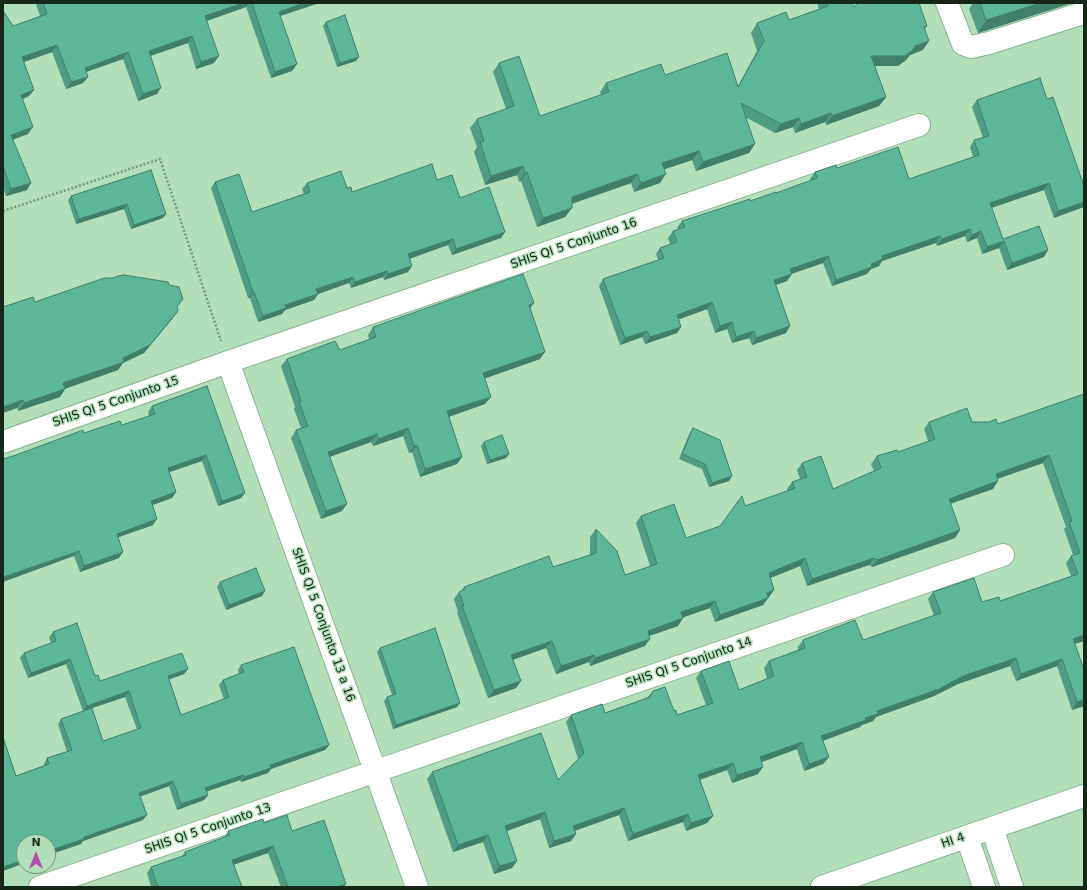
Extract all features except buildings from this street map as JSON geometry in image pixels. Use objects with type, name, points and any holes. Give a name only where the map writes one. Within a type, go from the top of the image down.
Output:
[{"type":"street","points":[[952,5],[963,44],[971,47],[989,43],[1083,13]]},
{"type":"street","name":"SHIS QI 5 Conjunto 16","points":[[228,362],[919,125]]},
{"type":"street","name":"SHIS QI 5 Conjunto 15","points":[[3,442],[228,362]]},
{"type":"street","name":"SHIS QI 5 Conjunto 13 a 16","points":[[228,362],[417,887]]},
{"type":"street","name":"SHIS QI 5 Conjunto 14","points":[[375,772],[1003,555]]},
{"type":"street","name":"SHIS QI 5 Conjunto 13","points":[[40,887],[375,772]]},
{"type":"street","name":"HI 4","points":[[822,887],[1084,796]]},
{"type":"street","points":[[992,828],[1012,887]]},
{"type":"street","points":[[967,837],[984,887]]},
{"type":"path","points":[[3,212],[160,159],[228,362]]}]
